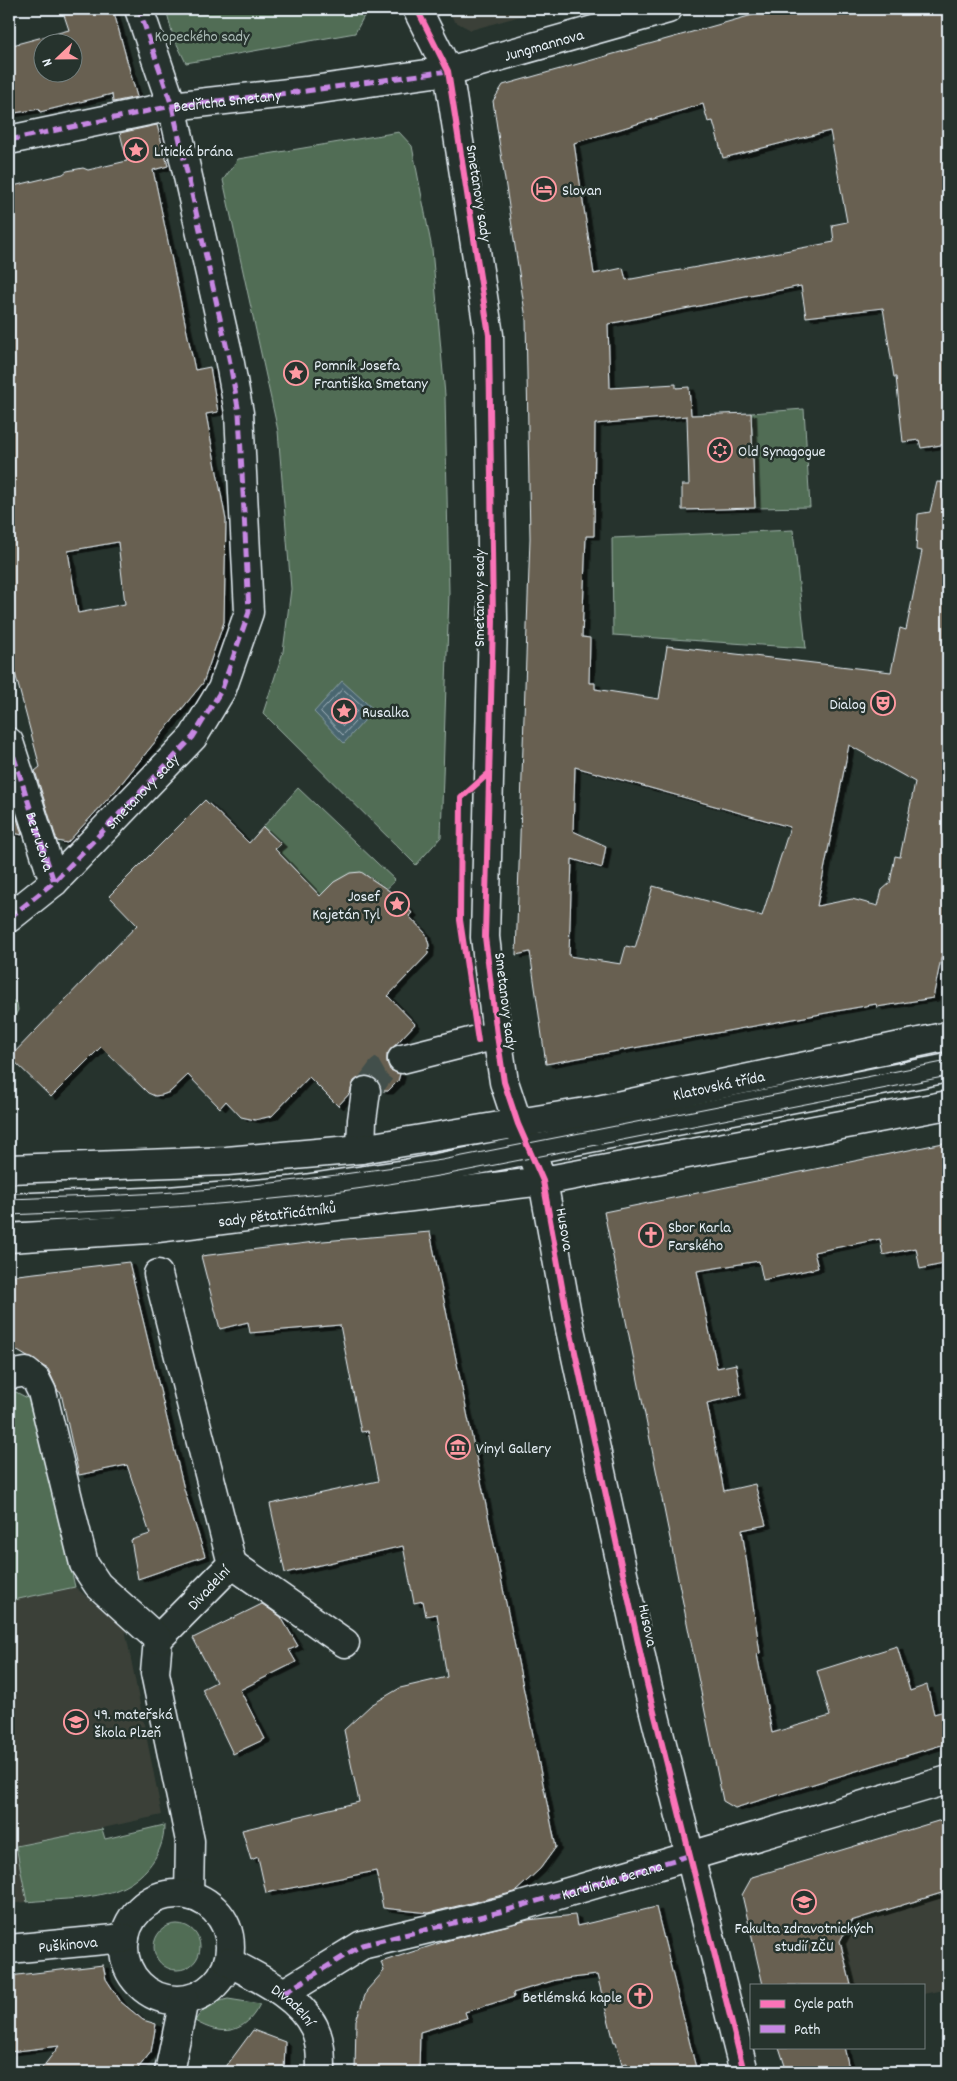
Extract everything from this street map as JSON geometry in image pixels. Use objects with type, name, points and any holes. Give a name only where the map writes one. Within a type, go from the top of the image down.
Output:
[{"type":"street","points":[[139,9],[172,106]]},
{"type":"street","points":[[417,9],[448,71]]},
{"type":"street","name":"Jungmannova","points":[[448,71],[668,9]]},
{"type":"street","name":"Bedřicha Smetany","points":[[9,140],[172,106],[306,91],[448,71]]},
{"type":"street","name":"Smetanovy sady","points":[[448,71],[489,335],[493,621],[485,936],[504,1082],[518,1124]]},
{"type":"street","name":"Smetanovy sady","points":[[54,882],[192,737],[222,689],[249,612],[239,413],[229,358],[172,106]]},
{"type":"street","name":"Bezručova","points":[[12,754],[54,882]]},
{"type":"street","points":[[9,918],[54,882]]},
{"type":"street","points":[[402,1059],[497,1035]]},
{"type":"street","name":"Klatovská třída","points":[[518,1124],[948,1036]]},
{"type":"street","name":"Klatovská třída","points":[[530,1151],[948,1068]]},
{"type":"street","points":[[362,1149],[362,1120],[366,1091]]},
{"type":"street","points":[[9,1169],[227,1161],[362,1149],[518,1124],[543,1181],[948,1105]]},
{"type":"street","name":"sady Pětatřicátníků","points":[[9,1208],[168,1201],[290,1191],[406,1174],[530,1151]]},
{"type":"street","name":"sady Pětatřicátníků","points":[[9,1238],[149,1229],[543,1181]]},
{"type":"street","name":"Husova","points":[[543,1181],[568,1320],[645,1675],[744,2072]]},
{"type":"street","name":"Divadelní","points":[[158,1274],[232,1564],[158,1639]]},
{"type":"street","points":[[9,1375],[26,1372],[36,1380],[42,1392],[84,1564],[98,1585],[158,1639],[155,1673],[190,1841],[189,1895]]},
{"type":"street","points":[[232,1564],[345,1643]]},
{"type":"street","name":"Kardinála Berana","points":[[284,1993],[362,1945],[504,1910],[948,1780]]},
{"type":"street","points":[[189,1895],[214,1909],[226,1924],[231,1942],[229,1962],[221,1978],[209,1990],[184,2000],[158,1997],[136,1981],[127,1965],[125,1938],[131,1920],[144,1905],[161,1896],[189,1895]]},
{"type":"street","name":"Puškinova","points":[[9,1949],[125,1938]]},
{"type":"street","name":"Divadelní","points":[[229,1962],[284,1993],[300,2008],[314,2026],[320,2049],[321,2072]]},
{"type":"street","points":[[169,2072],[184,2000]]},
{"type":"shaded area","points":[[448,9],[545,9],[471,30],[454,21]]},
{"type":"shaded area","name":"49. mateřská škola Plzeň","points":[[75,1587],[125,1629],[162,1815],[16,1847],[27,1902],[9,1904],[9,1601]]},
{"type":"shaded area","name":"Fakulta zdravotnických studií ZČU","points":[[948,1818],[948,1989],[924,1994],[924,1984],[763,1984],[752,1877]]},
{"type":"green space","name":"Kopeckého sady","points":[[166,9],[361,9],[364,16],[355,33],[186,63],[173,36]]},
{"type":"green space","points":[[399,132],[412,146],[432,249],[445,395],[449,593],[441,837],[416,865],[263,713],[283,652],[291,589],[278,431],[223,180],[238,159]]},
{"type":"green space","points":[[804,409],[810,507],[755,508],[751,413]]},
{"type":"green space","points":[[793,530],[806,648],[613,635],[612,538]]},
{"type":"green space","points":[[298,788],[395,880],[385,891],[361,873],[355,873],[334,883],[320,896],[275,849],[281,843],[263,827]]},
{"type":"green space","points":[[9,999],[17,1003],[18,1010],[9,1028]]},
{"type":"green space","points":[[16,1392],[33,1401],[75,1587],[9,1601],[9,1394]]},
{"type":"green space","points":[[164,1825],[163,1837],[155,1859],[139,1877],[129,1884],[97,1895],[27,1902],[16,1846],[102,1829],[105,1839]]},
{"type":"green space","points":[[172,1924],[182,1924],[196,1934],[200,1947],[196,1960],[190,1966],[182,1970],[172,1970],[158,1960],[154,1952],[154,1942],[164,1928]]},
{"type":"green space","points":[[228,1999],[260,2004],[247,2022],[232,2030],[214,2029],[195,2021],[208,2006]]},
{"type":"water","points":[[342,681],[374,710],[344,743],[314,712]]},
{"type":"building","points":[[62,9],[113,9],[137,97],[113,102],[112,94],[40,112],[39,109],[9,114],[9,46],[32,40],[32,82],[82,82],[82,32],[62,32],[69,30]]},
{"type":"building","points":[[774,9],[946,9],[948,23],[948,444],[921,448],[919,440],[903,442],[896,377],[894,377],[883,308],[806,317],[801,286],[608,324],[610,388],[676,384],[676,388],[689,387],[691,415],[751,413],[755,508],[682,510],[682,485],[689,485],[687,416],[595,424],[594,536],[586,536],[582,637],[590,638],[589,683],[595,683],[595,689],[659,699],[667,646],[891,672],[900,628],[906,630],[922,551],[916,550],[918,514],[930,512],[937,482],[948,483],[948,925],[933,998],[877,1007],[876,1004],[546,1064],[530,952],[516,955],[530,538],[526,319],[493,101],[503,85]],"holes":[[[703,104],[708,122],[713,121],[723,158],[830,131],[847,222],[832,225],[834,242],[626,280],[623,268],[594,274],[574,143]],[[849,745],[915,782],[900,857],[895,856],[890,883],[882,890],[878,906],[852,899],[817,906]],[[575,767],[790,827],[762,916],[653,886],[635,948],[626,946],[621,964],[569,956],[572,859],[602,868],[606,846],[573,831]]]},
{"type":"building","points":[[157,125],[168,166],[153,170],[195,370],[210,367],[218,412],[206,414],[226,520],[224,622],[203,683],[116,790],[67,843],[57,841],[35,771],[40,767],[15,673],[9,674],[9,187],[63,174],[67,171],[83,168],[88,170],[127,161],[120,133]],"holes":[[[118,542],[125,604],[78,613],[68,551]]]},
{"type":"building","points":[[9,792],[22,835],[9,832]]},
{"type":"building","points":[[205,800],[249,843],[263,827],[281,844],[275,849],[320,896],[334,882],[350,873],[361,872],[394,894],[412,913],[409,916],[426,934],[429,945],[428,954],[388,996],[415,1024],[387,1054],[390,1070],[400,1074],[398,1081],[388,1091],[381,1091],[380,1085],[375,1078],[361,1076],[354,1081],[350,1093],[338,1106],[309,1077],[272,1116],[255,1120],[241,1117],[226,1101],[220,1108],[188,1075],[170,1092],[155,1096],[148,1093],[101,1047],[51,1097],[10,1057],[137,925],[109,896]]},
{"type":"building","points":[[948,1142],[948,1263],[920,1269],[916,1248],[883,1255],[880,1239],[814,1252],[818,1268],[763,1280],[759,1261],[697,1271],[717,1368],[736,1364],[741,1395],[707,1403],[724,1491],[755,1484],[766,1525],[742,1530],[760,1653],[757,1654],[772,1733],[830,1716],[817,1671],[897,1646],[910,1691],[927,1685],[934,1714],[948,1710],[948,1743],[735,1808],[723,1801],[604,1212]]},
{"type":"building","points":[[430,1232],[556,1847],[540,1869],[515,1892],[429,1913],[383,1908],[376,1871],[266,1893],[258,1857],[251,1860],[242,1830],[359,1802],[344,1730],[371,1705],[400,1688],[447,1677],[437,1614],[426,1616],[423,1601],[414,1603],[403,1546],[285,1573],[270,1504],[378,1481],[368,1431],[361,1432],[340,1325],[250,1333],[248,1322],[220,1329],[201,1256],[323,1241]]},
{"type":"building","points":[[129,1262],[184,1489],[205,1556],[138,1579],[131,1540],[150,1534],[127,1465],[79,1475],[61,1393],[58,1391],[48,1369],[9,1346],[9,1276]]},
{"type":"building","points":[[262,1604],[281,1617],[298,1646],[289,1650],[296,1662],[240,1690],[265,1739],[233,1754],[202,1689],[216,1682],[193,1638]]},
{"type":"building","name":"Fakulta zdravotnických studií ZČU","points":[[948,1818],[948,1891],[851,1921],[840,1941],[851,1984],[763,1984],[742,1895],[752,1877]]},
{"type":"building","points":[[656,1907],[697,2072],[629,2072],[627,2063],[622,2064],[616,2042],[614,2042],[597,1975],[556,1980],[513,1993],[514,1997],[465,2012],[467,2018],[420,2032],[419,2072],[355,2072],[356,2020],[367,1990],[384,1971],[381,1962],[449,1940],[528,1920],[575,1915],[577,1926]]},
{"type":"building","points":[[103,1965],[106,1979],[121,2002],[143,2020],[156,2024],[151,2052],[135,2072],[39,2072],[59,2046],[9,2052],[9,1976]]},
{"type":"building","points":[[253,2030],[285,2042],[284,2072],[222,2072]]},
{"type":"building","points":[[779,2048],[844,2048],[850,2072],[787,2072]]},
{"type":"tunnel","points":[[366,1091],[381,1071],[402,1059]]},
{"type":"tram line","points":[[9,1199],[160,1193],[231,1187],[301,1180],[442,1160],[948,1061]]},
{"type":"tram line","points":[[9,1215],[214,1204],[363,1188],[444,1175],[948,1076]]},
{"type":"marked path","points":[[9,918],[54,882],[193,737],[222,689],[249,612],[239,413],[229,358],[172,106],[139,9]]},
{"type":"marked path","points":[[9,140],[172,106],[306,91],[448,71]]},
{"type":"marked path","points":[[9,742],[54,882]]},
{"type":"marked path","points":[[284,1993],[362,1945],[504,1911],[691,1855]]},
{"type":"cycle path","points":[[417,9],[448,71],[489,335],[493,621],[485,937],[504,1082],[518,1124],[543,1181],[568,1320],[647,1684],[744,2072]]},
{"type":"cycle path","points":[[478,1041],[460,920],[461,798],[489,773]]},
{"type":"place","name":"Litická brána","points":[[136,150]]},
{"type":"place","name":"Slovan","points":[[544,189]]},
{"type":"place","name":"Pomník Josefa Františka Smetany","points":[[296,373]]},
{"type":"place","name":"Old Synagogue","points":[[720,450]]},
{"type":"place","name":"Dialog","points":[[883,703]]},
{"type":"place","name":"Rusalka","points":[[344,711]]},
{"type":"place","name":"Josef Kajetán Tyl","points":[[397,904]]},
{"type":"place","name":"Sbor Karla Farského","points":[[651,1235]]},
{"type":"place","name":"Vinyl Gallery","points":[[458,1447]]},
{"type":"place","name":"49. mateřská škola Plzeň","points":[[76,1722]]},
{"type":"place","name":"Fakulta zdravotnických studií ZČU","points":[[804,1902]]},
{"type":"place","name":"Betlémská kaple","points":[[640,1996]]}]
